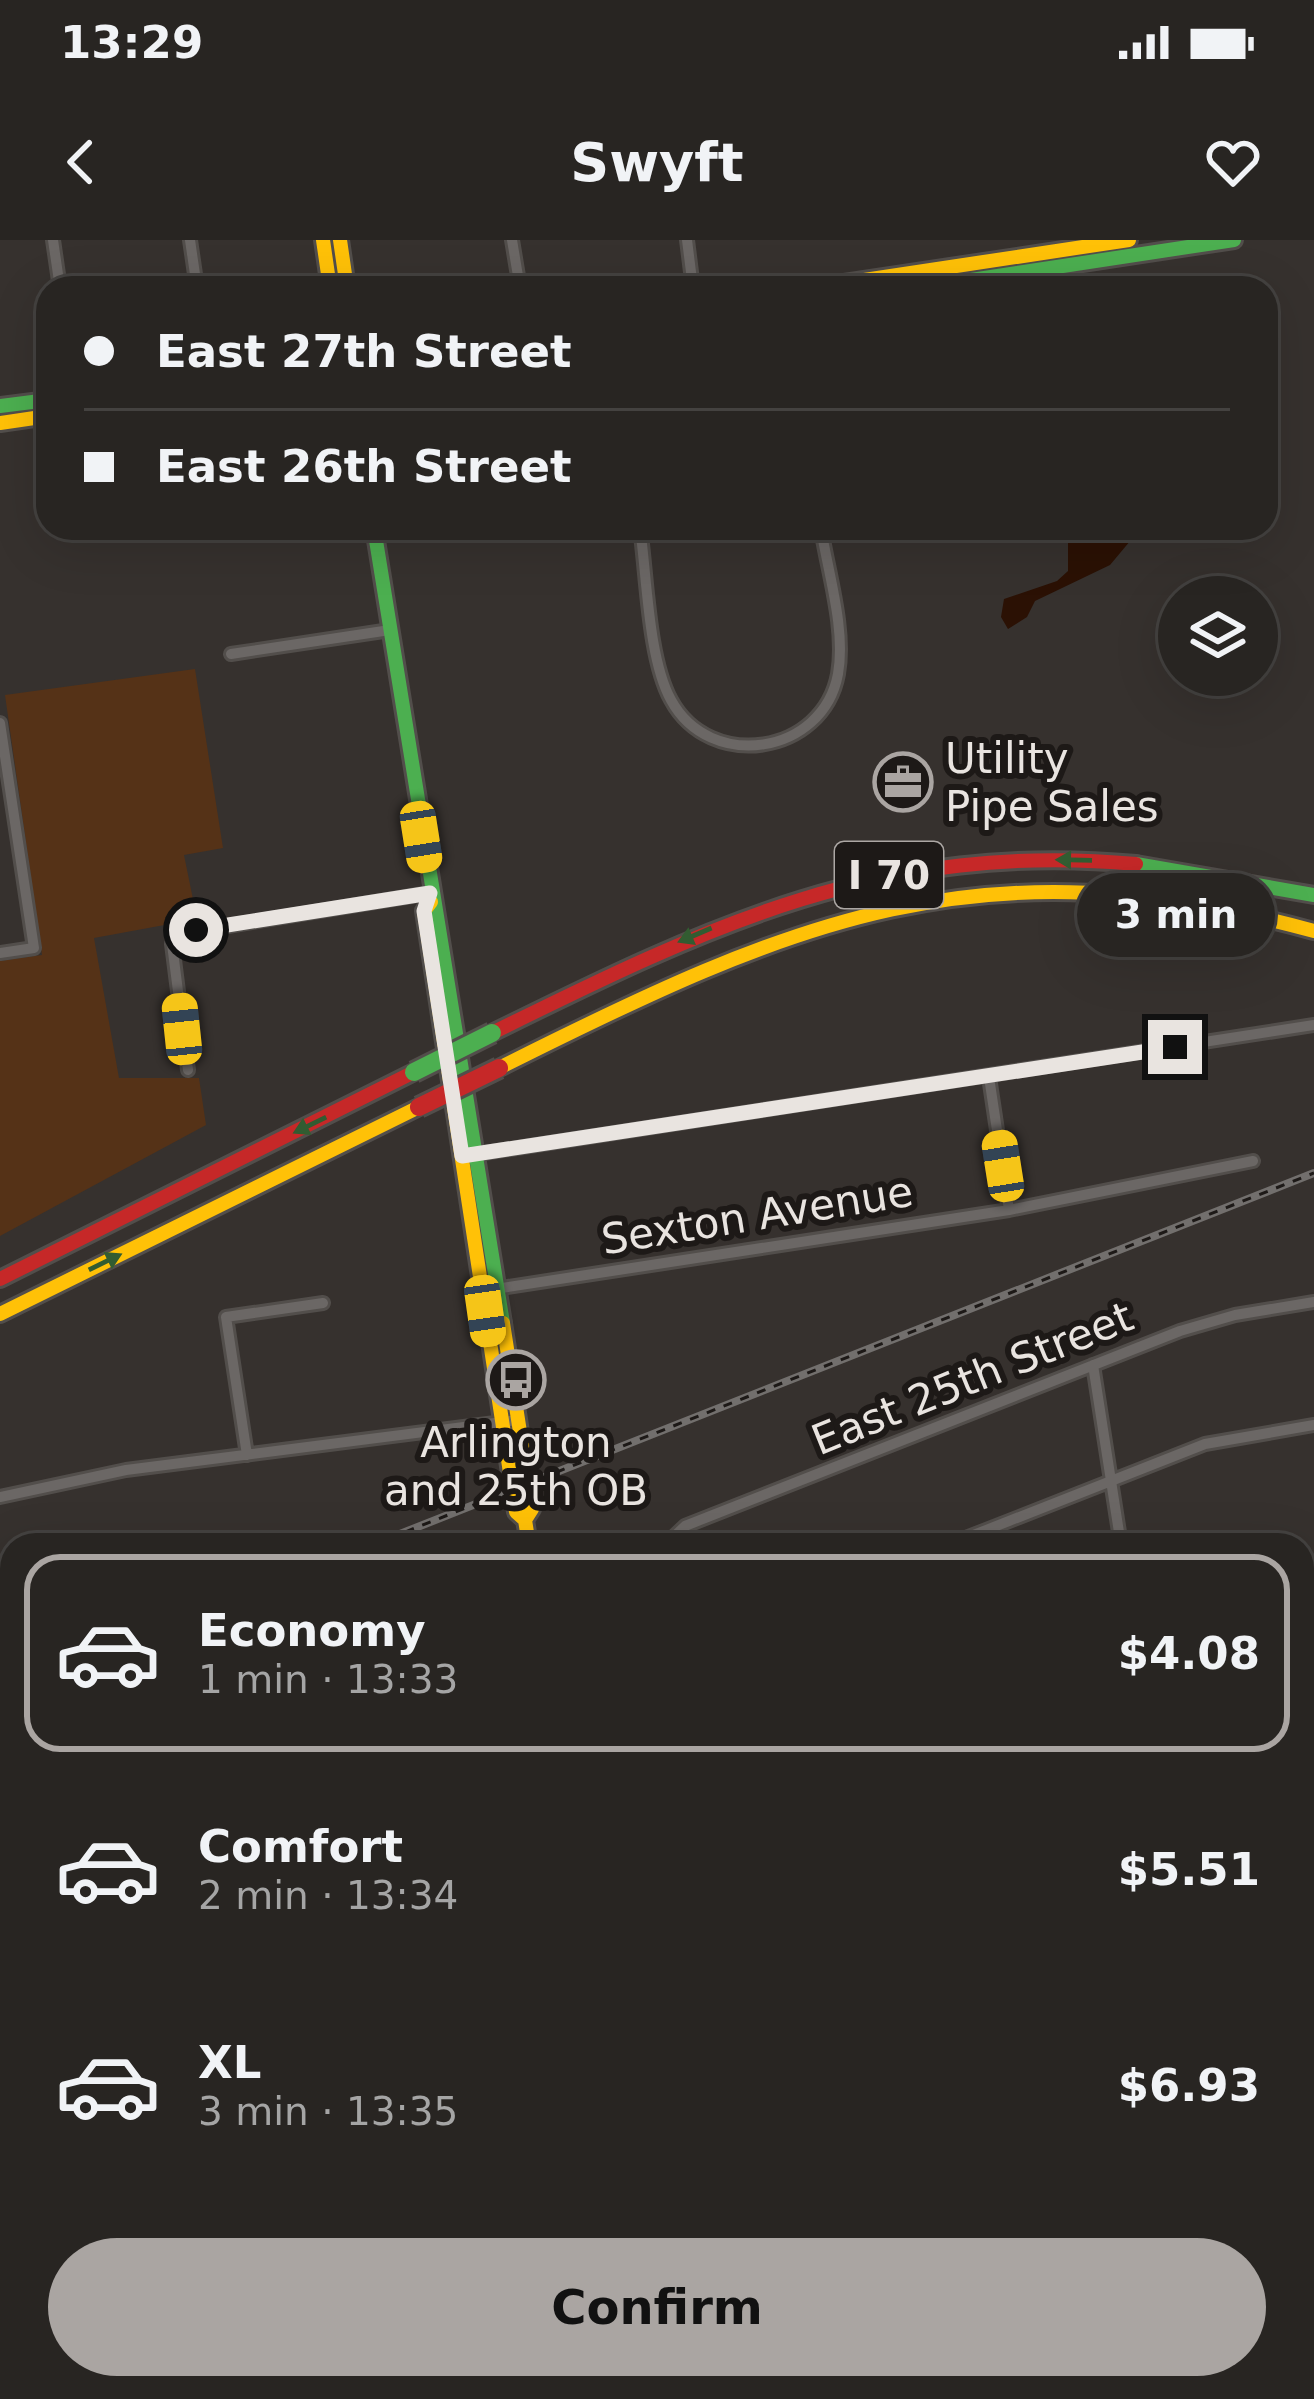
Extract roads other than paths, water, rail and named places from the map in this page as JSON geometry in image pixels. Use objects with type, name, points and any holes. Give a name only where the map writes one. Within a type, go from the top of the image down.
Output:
[{"type":"main road","points":[[323,240],[328,276]]},
{"type":"main road","points":[[340,240],[345,276]]},
{"type":"main road","points":[[898,276],[1128,244],[1234,240]]},
{"type":"main road","points":[[975,276],[1128,244]]},
{"type":"main road","points":[[0,406],[36,402]]},
{"type":"main road","points":[[0,423],[36,418]]},
{"type":"main road","points":[[376,540],[430,897],[440,909],[510,1421],[516,1512],[525,1520],[527,1533]]},
{"type":"main road","name":"I 70","points":[[0,1279],[492,1033],[732,919],[819,891],[909,872],[994,862],[1115,861],[1226,874],[1314,895]]},
{"type":"main road","name":"I 70","points":[[0,1314],[740,952],[821,923],[885,909],[1008,896],[1132,896],[1254,915],[1314,931]]},
{"type":"street","points":[[53,240],[58,276]]},
{"type":"street","points":[[190,240],[195,276]]},
{"type":"street","points":[[512,240],[518,276]]},
{"type":"street","points":[[687,240],[692,276]]},
{"type":"street","points":[[642,540],[661,670],[670,700],[688,722],[712,738],[740,746],[768,744],[810,723],[828,701],[838,675],[839,647],[823,540]]},
{"type":"street","points":[[231,654],[390,630]]},
{"type":"street","points":[[0,723],[34,948],[0,953]]},
{"type":"street","points":[[188,1070],[172,944],[178,934],[430,897]]},
{"type":"street","points":[[470,1155],[1314,1025]]},
{"type":"street","points":[[989,1077],[1009,1210]]},
{"type":"street","name":"Sexton Avenue","points":[[490,1290],[1009,1210],[1252,1161]]},
{"type":"street","name":"East 25th Street","points":[[678,1533],[686,1526],[1203,1323],[1314,1302]]},
{"type":"street","points":[[247,1455],[226,1317],[322,1303]]},
{"type":"street","points":[[1093,1365],[1119,1533]]},
{"type":"street","points":[[0,1497],[126,1470],[510,1421]]},
{"type":"street","points":[[979,1533],[1213,1442],[1314,1424]]},
{"type":"railway","points":[[402,1533],[1314,1173]]},
{"type":"place","name":"Utility Pipe Sales","points":[[903,782]]},
{"type":"place","name":"Arlington and 25th OB","points":[[516,1380]]}]
